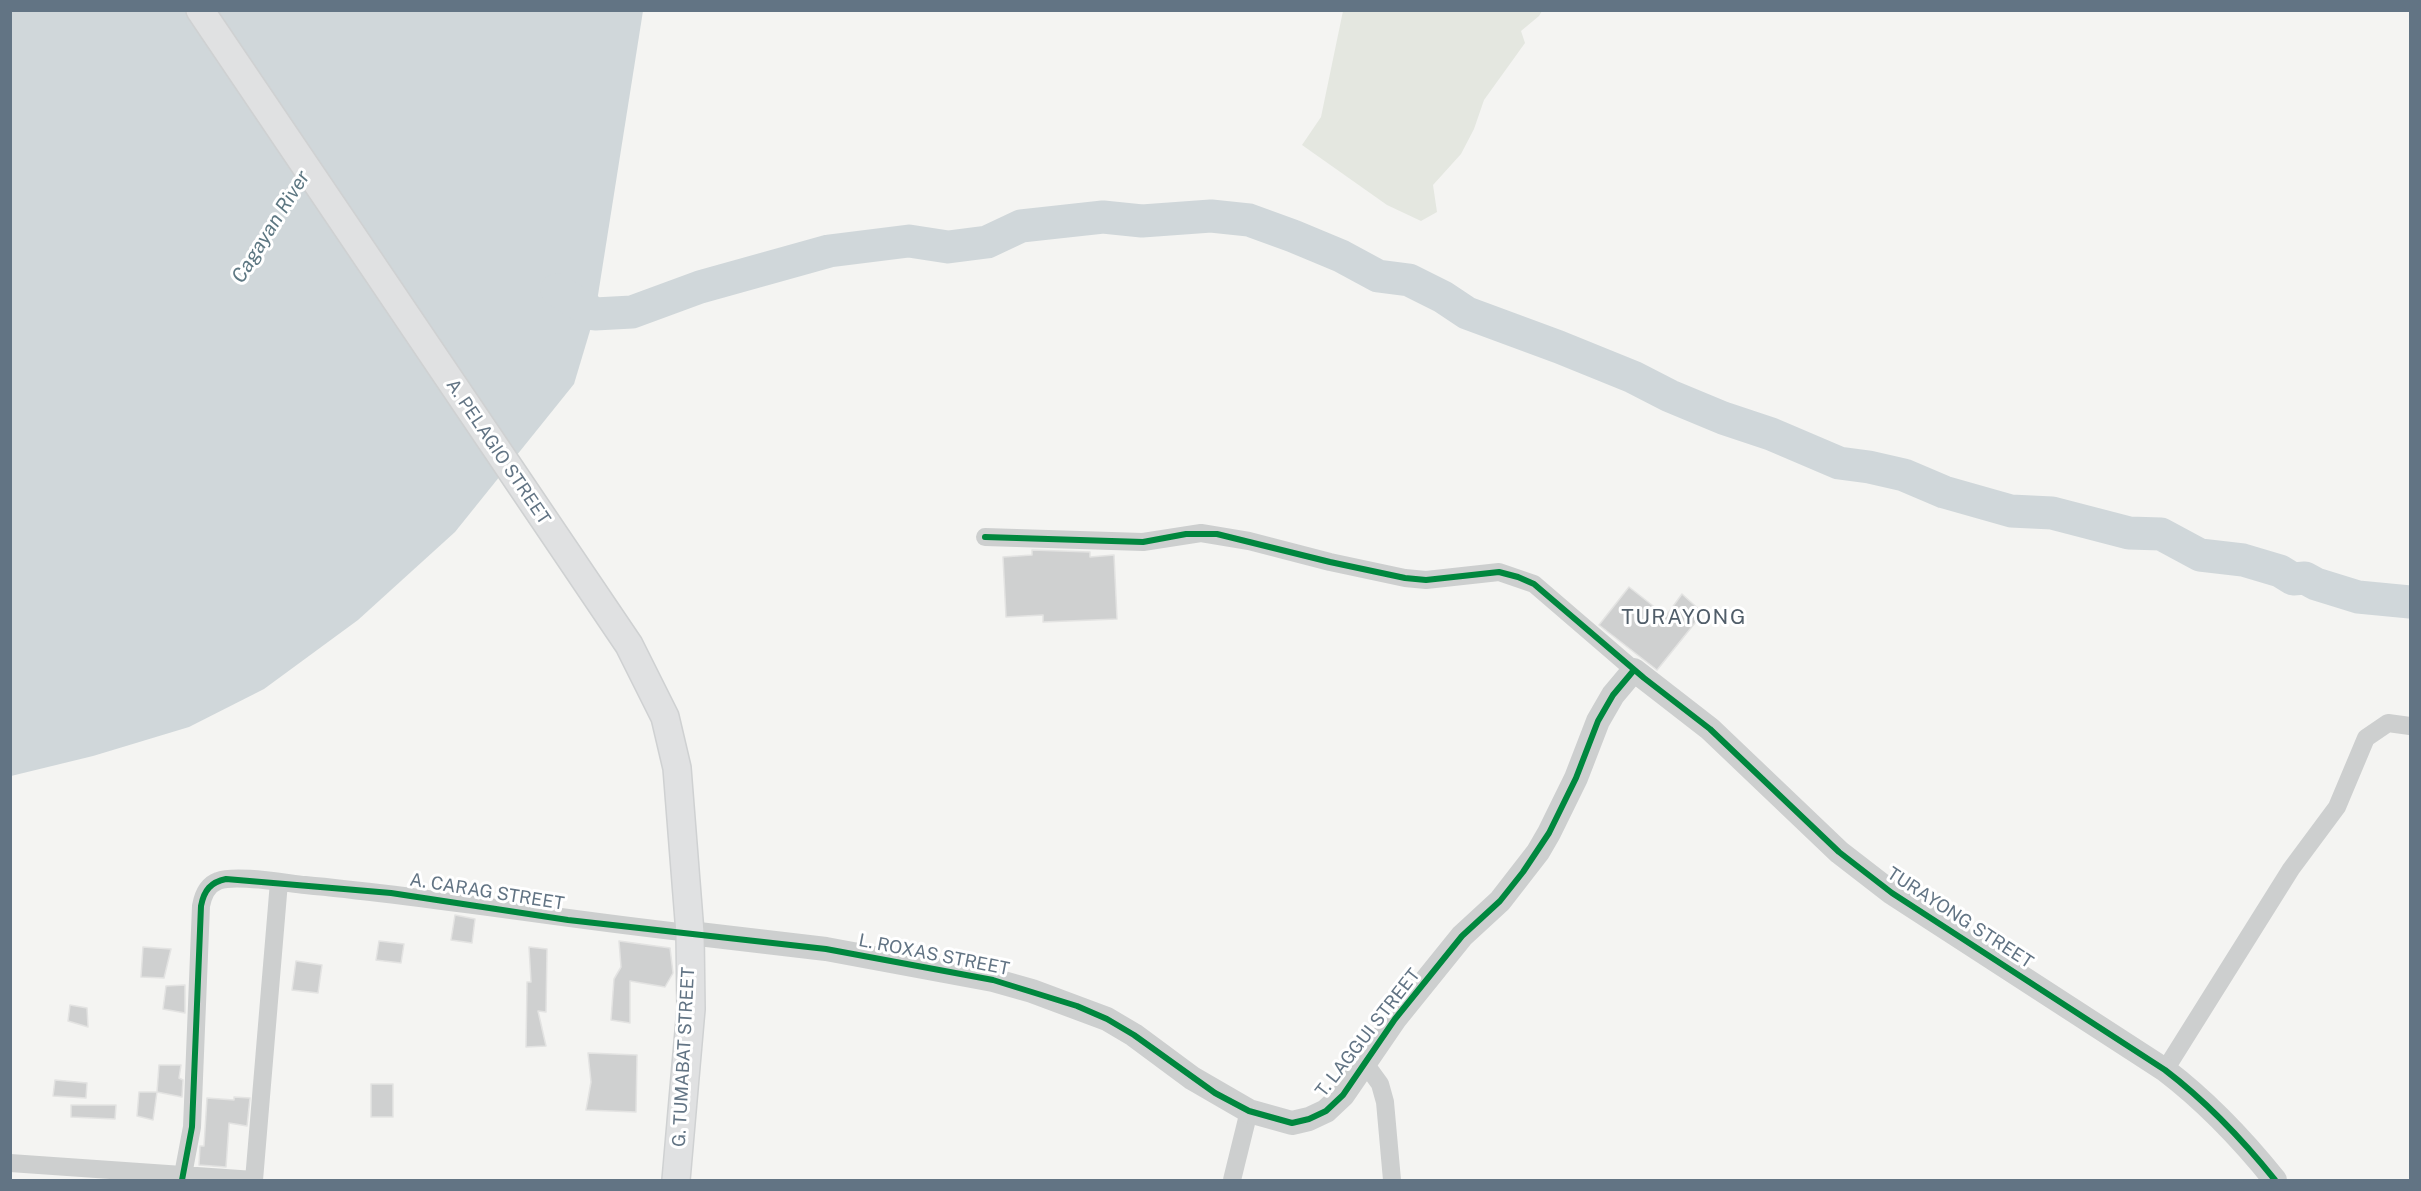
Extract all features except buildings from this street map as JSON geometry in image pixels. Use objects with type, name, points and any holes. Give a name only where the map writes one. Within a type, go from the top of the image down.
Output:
[{"type":"main road","name":"A. PELAGIO STREET","points":[[200,10],[629,645],[665,717],[676,768],[690,933]]},
{"type":"main road","name":"G. TUMABAT STREET","points":[[676,1180],[691,1009],[690,933]]},
{"type":"street","points":[[985,537],[1143,542],[1201,533],[1238,538],[1330,562],[1405,578],[1426,580],[1499,572],[1534,584],[1634,670]]},
{"type":"street","name":"T. LAGGUI STREET","points":[[1249,1111],[1292,1123],[1310,1119],[1326,1111],[1343,1095],[1395,1019],[1462,936],[1500,901],[1538,852],[1576,778],[1598,721],[1613,695],[1634,670]]},
{"type":"street","name":"TURAYONG STREET","points":[[1634,670],[1710,729],[1839,852],[1892,893],[2165,1070],[2198,1095],[2229,1125],[2275,1180]]},
{"type":"street","points":[[2165,1070],[2291,869],[2337,807],[2367,738],[2388,723],[2410,726]]},
{"type":"street","name":"A. CARAG STREET","points":[[182,1178],[192,1128],[203,896],[209,886],[226,879],[279,882],[391,893],[568,920],[690,933]]},
{"type":"street","points":[[10,1163],[33,1172],[254,1180],[279,882]]},
{"type":"street","name":"L. ROXAS STREET","points":[[690,933],[826,950],[993,980],[1032,991],[1107,1019],[1134,1035],[1192,1078],[1249,1111]]},
{"type":"street","points":[[1364,1062],[1380,1084],[1385,1102],[1392,1180]]},
{"type":"street","points":[[1232,1180],[1249,1111]]},
{"type":"shaded area","points":[[1343,11],[1542,11],[1521,31],[1525,43],[1484,100],[1474,129],[1461,154],[1433,185],[1437,212],[1421,221],[1387,205],[1302,145],[1321,117]]},
{"type":"water","name":"Cagayan River","points":[[10,11],[643,11],[595,314],[574,384],[455,532],[358,620],[264,689],[189,727],[93,756],[11,776]]},
{"type":"waterway","points":[[557,290],[595,314],[632,312],[700,287],[829,251],[909,241],[948,247],[987,242],[1021,226],[1103,217],[1142,221],[1211,216],[1249,220],[1341,256],[1378,276],[1409,280],[1443,297],[1467,313],[1559,347],[1633,377],[1670,396],[1723,418],[1771,434],[1839,463],[1904,475],[1944,492],[2011,511],[2052,513],[2129,533],[2161,534],[2200,555],[2243,560],[2280,571],[2293,579],[2305,578],[2316,584],[2358,597],[2410,602]]},
{"type":"cycle path","points":[[985,537],[1143,542],[1186,534],[1217,534],[1405,578],[1426,580],[1499,572],[1534,584],[1644,678],[1710,729],[1839,852],[1892,893],[2165,1070],[2223,1122],[2275,1180]]},
{"type":"cycle path","points":[[182,1180],[192,1127],[201,906],[209,888],[216,882],[226,879],[391,893],[568,920],[826,949],[993,980],[1077,1006],[1107,1019],[1134,1035],[1215,1093],[1249,1111],[1292,1123],[1309,1119],[1326,1111],[1343,1095],[1395,1019],[1462,936],[1500,901],[1523,872],[1549,833],[1576,778],[1598,721],[1613,695],[1634,670]]},
{"type":"district","name":"TURAYONG","points":[[1684,618]]}]
